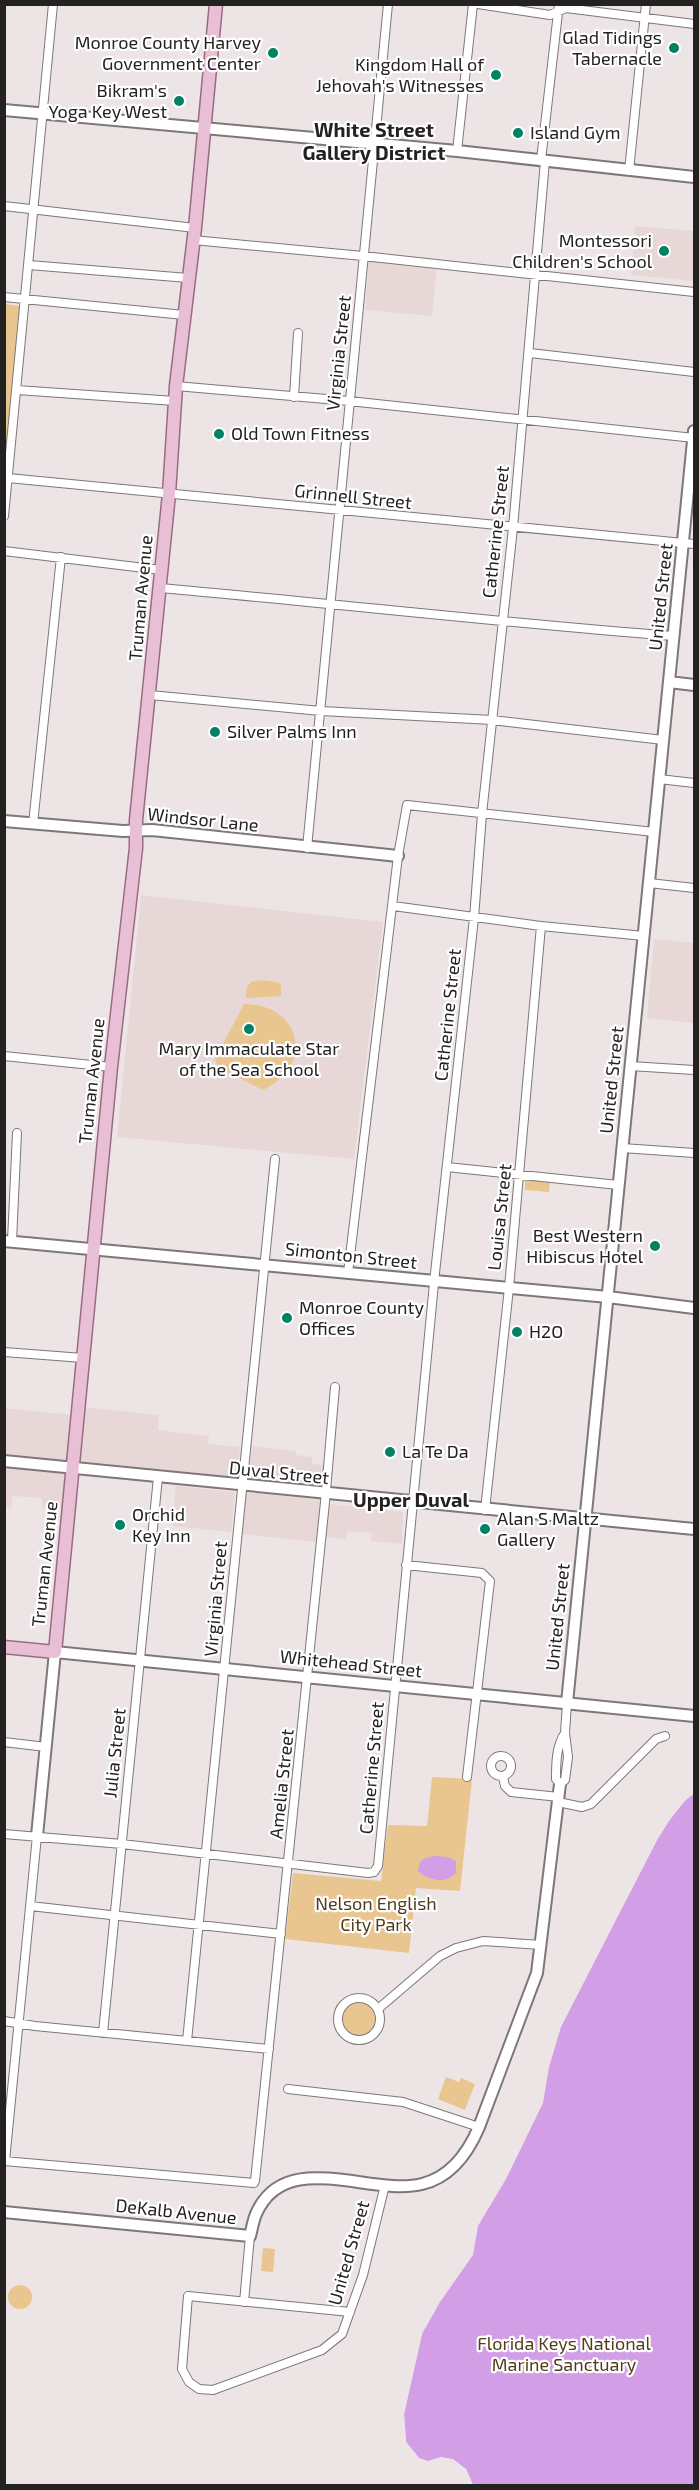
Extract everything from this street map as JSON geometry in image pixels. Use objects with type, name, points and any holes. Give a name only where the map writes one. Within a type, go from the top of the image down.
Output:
[{"type":"main road","name":"Truman Avenue","points":[[55,1652],[111,1067],[150,695],[169,494],[176,386],[195,228],[216,4]]},
{"type":"main road","name":"Whitehead Street","points":[[4,1647],[55,1652]]},
{"type":"street","points":[[4,516],[52,4]]},
{"type":"street","name":"Virginia Street","points":[[307,848],[388,4]]},
{"type":"street","points":[[457,151],[473,4]]},
{"type":"street","points":[[478,4],[550,15],[559,8],[566,8],[694,24]]},
{"type":"street","points":[[629,171],[646,4]]},
{"type":"street","name":"Catherine Street","points":[[289,1864],[368,1873],[374,1872],[378,1866],[412,1502],[513,528],[530,353],[543,160],[559,8]]},
{"type":"street","points":[[4,110],[457,151],[694,177]]},
{"type":"street","points":[[4,206],[195,228]]},
{"type":"street","points":[[193,240],[694,292]]},
{"type":"street","points":[[29,266],[188,278]]},
{"type":"street","points":[[4,297],[184,315]]},
{"type":"street","points":[[294,397],[298,333]]},
{"type":"street","points":[[530,353],[694,372]]},
{"type":"street","points":[[176,386],[349,401],[694,438]]},
{"type":"street","points":[[17,390],[175,401]]},
{"type":"street","name":"United Street","points":[[244,2302],[188,2296],[182,2369],[189,2382],[205,2390],[219,2388],[322,2350],[342,2334],[363,2275],[385,2185],[402,2187],[422,2184],[451,2169],[463,2156],[479,2127],[537,1973],[560,1784],[565,1780],[568,1757],[564,1732],[669,682],[689,544],[694,431]]},
{"type":"street","name":"Grinnell Street","points":[[8,478],[689,544]]},
{"type":"street","points":[[4,551],[161,570]]},
{"type":"street","points":[[33,824],[61,557]]},
{"type":"street","points":[[159,588],[329,603],[502,622],[674,636]]},
{"type":"street","points":[[669,682],[694,685]]},
{"type":"street","points":[[150,695],[321,711],[492,720],[663,740]]},
{"type":"street","points":[[659,779],[694,783]]},
{"type":"street","points":[[348,1274],[406,805],[654,832]]},
{"type":"street","name":"Windsor Lane","points":[[4,821],[123,831],[152,830],[398,856]]},
{"type":"street","points":[[649,884],[694,888]]},
{"type":"street","points":[[393,906],[474,918],[644,936]]},
{"type":"street","name":"Louisa Street","points":[[484,1510],[509,1288],[541,926]]},
{"type":"street","points":[[4,1056],[111,1067]]},
{"type":"street","points":[[630,1066],[694,1070]]},
{"type":"street","points":[[8,1241],[17,1133]]},
{"type":"street","points":[[622,1148],[694,1153]]},
{"type":"street","name":"Virginia Street","points":[[187,2041],[275,1159]]},
{"type":"street","points":[[447,1167],[618,1185]]},
{"type":"street","name":"Simonton Street","points":[[8,1241],[608,1297],[694,1308]]},
{"type":"street","points":[[4,1352],[83,1359]]},
{"type":"street","name":"Amelia Street","points":[[5,2161],[254,2183],[289,1864],[335,1387]]},
{"type":"street","name":"Duval Street","points":[[4,1461],[694,1529]]},
{"type":"street","name":"Julia Street","points":[[103,2033],[158,1477]]},
{"type":"street","points":[[406,1565],[482,1573],[490,1581],[467,1777]]},
{"type":"street","name":"Whitehead Street","points":[[55,1652],[225,1671],[308,1677],[694,1716]]},
{"type":"street","name":"Truman Avenue","points":[[5,2161],[55,1652]]},
{"type":"street","points":[[503,1777],[505,1786],[511,1792],[558,1800],[582,1807],[591,1804],[656,1739],[665,1736]]},
{"type":"street","points":[[4,1742],[46,1747]]},
{"type":"street","points":[[4,1834],[122,1844],[289,1864]]},
{"type":"street","points":[[30,1906],[281,1934]]},
{"type":"street","points":[[378,2008],[440,1956],[456,1948],[483,1941],[541,1945]]},
{"type":"street","points":[[361,1998],[378,2008],[380,2015],[378,2029],[368,2038],[354,2039],[343,2032],[338,2019],[342,2006],[347,2001],[361,1998]]},
{"type":"street","points":[[4,2021],[269,2049]]},
{"type":"street","points":[[288,2090],[403,2102],[479,2127]]},
{"type":"street","name":"DeKalb Avenue","points":[[4,2212],[250,2236],[256,2214],[264,2201],[276,2189],[291,2180],[315,2178],[385,2185]]},
{"type":"street","points":[[250,2236],[244,2302],[350,2312]]},
{"type":"shaded area","name":"Montessori Children's School","points":[[635,226],[694,231],[694,281],[631,275]]},
{"type":"shaded area","points":[[369,259],[437,266],[432,316],[365,310]]},
{"type":"shaded area","name":"Mary Immaculate Star of the Sea School","points":[[141,895],[383,922],[354,1159],[117,1137]]},
{"type":"shaded area","points":[[654,939],[694,943],[694,1023],[647,1018]]},
{"type":"shaded area","points":[[83,1407],[159,1415],[158,1430],[209,1436],[208,1444],[240,1447],[237,1477],[78,1461]]},
{"type":"shaded area","points":[[4,1408],[73,1415],[68,1461],[5,1455]]},
{"type":"shaded area","points":[[252,1446],[296,1451],[296,1455],[312,1457],[312,1464],[326,1465],[326,1484],[249,1477]]},
{"type":"shaded area","points":[[4,1467],[68,1473],[64,1509],[42,1507],[42,1498],[13,1496],[11,1508],[5,1507]]},
{"type":"shaded area","points":[[176,1486],[235,1492],[231,1532],[172,1526]]},
{"type":"shaded area","points":[[245,1492],[321,1500],[317,1542],[240,1534]]},
{"type":"shaded area","points":[[329,1504],[403,1512],[402,1544],[371,1541],[372,1533],[348,1531],[346,1539],[326,1537]]},
{"type":"shaded area","name":"Florida Keys National Marine Sanctuary","points":[[694,1794],[694,2485],[473,2485],[466,2469],[441,2457],[428,2462],[419,2458],[406,2442],[404,2414],[422,2334],[440,2302],[473,2255],[478,2226],[506,2179],[543,2103],[549,2067],[561,2027],[657,1840],[678,1808]]},
{"type":"shaded area","points":[[436,1856],[456,1861],[456,1873],[447,1879],[437,1880],[418,1871],[423,1859]]},
{"type":"green space","points":[[5,304],[20,306],[5,468]]},
{"type":"green space","points":[[261,980],[281,983],[281,996],[246,998],[247,986],[251,982]]},
{"type":"green space","points":[[244,1004],[264,1007],[279,1014],[289,1025],[295,1038],[295,1052],[290,1066],[279,1079],[263,1090],[218,1067],[215,1059]]},
{"type":"green space","points":[[525,1179],[550,1181],[549,1192],[525,1190]]},
{"type":"green space","name":"Nelson English City Park","points":[[432,1777],[472,1779],[460,1891],[416,1888],[409,1953],[285,1939],[293,1873],[381,1881],[388,1825],[427,1826]]},
{"type":"green space","points":[[359,2003],[370,2008],[375,2019],[370,2030],[359,2035],[348,2030],[343,2019],[348,2008]]},
{"type":"green space","points":[[446,2077],[459,2082],[461,2078],[475,2084],[465,2110],[438,2099]]},
{"type":"green space","points":[[263,2248],[275,2249],[273,2272],[261,2271]]},
{"type":"green space","points":[[20,2285],[29,2288],[32,2297],[29,2306],[20,2309],[11,2306],[8,2297],[11,2288]]},
{"type":"pier","points":[[694,1791],[694,1794],[689,1796],[668,1822],[624,1904],[622,1903],[654,1838],[687,1794]]},
{"type":"pier","points":[[420,2332],[422,2334],[404,2414],[406,2442],[419,2458],[428,2461],[441,2457],[453,2459],[466,2469],[473,2485],[470,2486],[463,2471],[452,2462],[441,2460],[428,2465],[418,2461],[404,2443],[401,2414]]},
{"type":"place","name":"Glad Tidings Tabernacle","points":[[674,48]]},
{"type":"place","name":"Monroe County Harvey Government Center","points":[[273,53]]},
{"type":"place","name":"Kingdom Hall of Jehovah's Witnesses","points":[[496,75]]},
{"type":"place","name":"Bikram's Yoga Key West","points":[[179,101]]},
{"type":"place","name":"Island Gym","points":[[518,133]]},
{"type":"place","name":"Montessori Children's School","points":[[664,251]]},
{"type":"place","name":"Old Town Fitness","points":[[219,434]]},
{"type":"place","name":"Silver Palms Inn","points":[[215,732]]},
{"type":"place","name":"Mary Immaculate Star of the Sea School","points":[[249,1029]]},
{"type":"place","name":"Best Western Hibiscus Hotel","points":[[655,1246]]},
{"type":"place","name":"Monroe County Offices","points":[[287,1318]]},
{"type":"place","name":"H2O","points":[[517,1332]]},
{"type":"place","name":"La Te Da","points":[[390,1452]]},
{"type":"place","name":"Orchid Key Inn","points":[[120,1525]]},
{"type":"place","name":"Alan S Maltz Gallery","points":[[485,1529]]},
{"type":"district","name":"White Street Gallery District","points":[[374,142]]},
{"type":"district","name":"Upper Duval","points":[[411,1500]]}]
